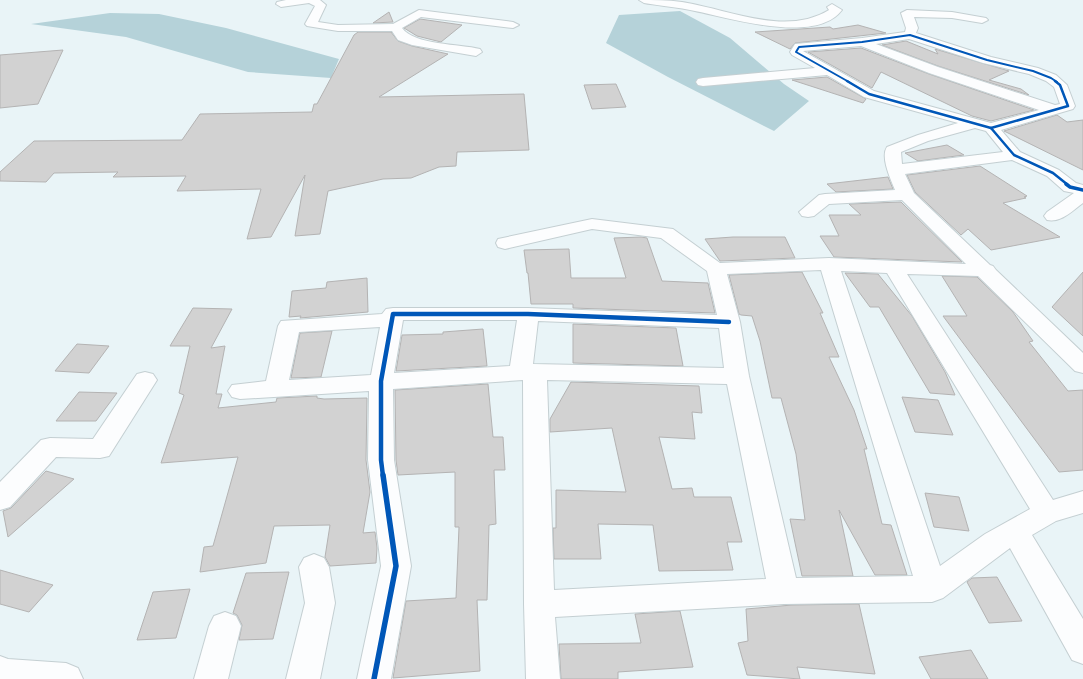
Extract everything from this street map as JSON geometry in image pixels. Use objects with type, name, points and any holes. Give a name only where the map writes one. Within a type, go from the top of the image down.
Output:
[{"type":"street","points":[[281,4],[306,0]]},
{"type":"street","points":[[312,0],[321,5],[311,24],[338,28],[395,27],[419,13],[513,24]]},
{"type":"street","points":[[644,0],[683,5],[764,23],[820,21],[828,17],[836,10],[832,7]]},
{"type":"street","points":[[910,34],[912,28],[907,13],[952,15],[982,20]]},
{"type":"street","points":[[395,27],[402,37],[416,42],[476,52]]},
{"type":"street","points":[[1083,190],[1070,187],[1053,173],[1014,154],[982,126],[869,94],[796,52],[799,47],[862,42],[910,34],[988,60],[1032,71],[1051,78],[1060,85],[1068,106],[1055,110],[982,126],[923,138],[893,150],[895,170],[906,195],[986,270],[1083,366]]},
{"type":"street","points":[[862,42],[904,60],[952,77],[1055,110]]},
{"type":"street","points":[[703,82],[829,71]]},
{"type":"street","points":[[895,170],[1014,154]]},
{"type":"street","points":[[808,212],[824,199],[906,195]]},
{"type":"street","points":[[1053,216],[1083,196]]},
{"type":"street","points":[[505,243],[592,224],[666,233],[716,270],[729,322],[737,376],[784,591]]},
{"type":"street","points":[[716,270],[829,264],[893,268],[986,270]]},
{"type":"street","points":[[829,264],[932,589]]},
{"type":"street","points":[[893,268],[1047,513]]},
{"type":"street","points":[[374,679],[396,566],[381,460],[381,381],[393,314],[528,314],[729,322]]},
{"type":"street","points":[[528,314],[528,373],[543,679]]},
{"type":"street","points":[[276,388],[289,326],[392,320]]},
{"type":"street","points":[[240,391],[528,373],[737,376]]},
{"type":"street","points":[[0,499],[50,447],[100,449],[145,380]]},
{"type":"street","points":[[539,604],[784,591],[932,589],[995,542],[1047,513],[1083,502]]},
{"type":"street","points":[[1015,531],[1083,649]]},
{"type":"street","points":[[304,679],[320,603],[314,567]]},
{"type":"street","points":[[211,679],[225,626]]},
{"type":"street","points":[[2,675],[66,679]]},
{"type":"shaded area","points":[[680,11],[730,38],[784,84],[809,101],[774,131],[668,77],[606,43],[619,15]]},
{"type":"shaded area","points":[[110,13],[159,14],[226,28],[339,59],[331,78],[248,72],[126,37],[31,24]]},
{"type":"building","points":[[389,12],[393,22],[373,23]]},
{"type":"building","points":[[420,19],[462,25],[441,42],[417,36],[404,28]]},
{"type":"building","points":[[858,25],[886,33],[795,43],[790,49],[755,32],[830,27],[833,29]]},
{"type":"building","points":[[358,32],[391,32],[398,41],[412,46],[448,54],[379,97],[524,94],[529,150],[457,152],[456,166],[439,167],[411,178],[383,179],[328,191],[320,234],[295,236],[305,175],[271,237],[247,239],[261,189],[177,191],[186,176],[113,177],[118,172],[54,173],[46,182],[0,181],[0,172],[34,141],[182,140],[200,114],[312,112],[314,104],[317,104],[354,35]]},
{"type":"building","points":[[906,41],[938,54],[935,49],[1009,71],[989,80],[1021,89],[1029,95],[938,66],[882,45]]},
{"type":"building","points":[[861,48],[929,74],[1034,110],[991,121],[972,116],[881,72],[872,88],[808,52]]},
{"type":"building","points":[[63,50],[38,104],[0,108],[0,55]]},
{"type":"building","points":[[827,77],[866,99],[863,103],[792,80]]},
{"type":"building","points":[[616,84],[626,107],[592,109],[584,85]]},
{"type":"building","points":[[1057,115],[1067,122],[1083,120],[1083,170],[1004,131]]},
{"type":"building","points":[[947,145],[964,155],[918,161],[905,153]]},
{"type":"building","points":[[980,166],[1027,196],[1024,197],[1026,198],[1003,203],[1060,237],[991,250],[968,229],[961,235],[915,192],[907,175]]},
{"type":"building","points":[[888,177],[893,189],[836,192],[827,184]]},
{"type":"building","points":[[901,202],[962,262],[834,257],[820,236],[839,236],[829,215],[861,215],[849,204]]},
{"type":"building","points":[[733,237],[785,237],[795,258],[720,261],[705,239]]},
{"type":"building","points":[[614,238],[647,238],[662,281],[708,283],[715,313],[573,308],[573,304],[531,304],[524,250],[569,249],[571,278],[626,278]]},
{"type":"building","points":[[802,272],[823,313],[820,313],[839,357],[829,357],[854,410],[867,449],[864,449],[882,524],[891,525],[907,575],[875,575],[839,510],[853,576],[802,576],[790,519],[805,520],[796,454],[781,398],[772,398],[760,341],[752,316],[739,314],[729,275]]},
{"type":"building","points":[[1083,272],[1083,336],[1052,307]]},
{"type":"building","points":[[845,273],[878,274],[912,316],[945,372],[955,395],[930,393],[879,307],[870,307]]},
{"type":"building","points":[[942,276],[977,277],[1013,312],[1033,341],[1029,342],[1068,391],[1083,390],[1083,470],[1059,472],[943,316],[967,316]]},
{"type":"building","points":[[367,278],[368,312],[300,318],[301,316],[289,317],[292,291],[326,288],[327,282]]},
{"type":"building","points":[[193,308],[232,309],[211,348],[225,346],[216,394],[222,394],[218,408],[276,402],[277,398],[317,396],[317,398],[324,399],[367,398],[366,460],[370,492],[363,533],[375,532],[377,548],[376,563],[330,566],[325,557],[330,525],[274,526],[266,563],[200,572],[204,547],[213,546],[238,457],[161,463],[184,395],[179,393],[190,346],[170,346]]},
{"type":"building","points":[[573,324],[676,328],[683,366],[573,363]]},
{"type":"building","points":[[483,329],[487,366],[396,371],[402,335],[443,334],[443,332]]},
{"type":"building","points":[[332,331],[321,377],[291,378],[300,333]]},
{"type":"building","points":[[77,344],[109,346],[89,373],[55,371]]},
{"type":"building","points":[[571,382],[699,386],[702,413],[692,412],[695,439],[659,437],[672,489],[692,488],[694,497],[731,497],[742,542],[727,542],[733,570],[659,571],[653,525],[598,524],[601,559],[554,559],[553,528],[556,528],[556,490],[626,492],[612,428],[550,432],[550,419]]},
{"type":"building","points":[[488,384],[493,437],[503,437],[505,470],[494,470],[496,524],[489,525],[487,600],[477,600],[480,671],[393,678],[406,601],[456,598],[459,527],[455,527],[455,472],[398,475],[396,460],[395,390]]},
{"type":"building","points":[[79,392],[117,393],[96,421],[56,421]]},
{"type":"building","points":[[902,397],[938,400],[953,435],[915,432]]},
{"type":"building","points":[[46,471],[74,479],[8,537],[3,511],[11,508]]},
{"type":"building","points":[[925,493],[959,497],[969,531],[934,527]]},
{"type":"building","points":[[0,570],[53,585],[29,612],[0,604]]},
{"type":"building","points":[[289,572],[273,639],[239,640],[242,625],[237,615],[233,613],[246,573]]},
{"type":"building","points":[[997,577],[1022,621],[989,623],[967,582],[972,578]]},
{"type":"building","points":[[190,589],[176,638],[137,640],[153,592]]},
{"type":"building","points":[[859,604],[875,674],[797,667],[800,679],[747,675],[738,643],[748,641],[746,609],[792,605]]},
{"type":"building","points":[[680,611],[693,667],[618,672],[618,679],[561,679],[559,644],[641,643],[635,614]]},
{"type":"building","points":[[971,650],[988,679],[931,679],[919,657]]},
{"type":"cycle path","points":[[991,128],[1068,106],[1060,85],[1051,78],[1033,71],[987,60],[910,35],[862,42],[799,47],[796,52],[869,94],[991,128],[1014,155],[1053,173],[1070,187],[1083,190]]},
{"type":"cycle path","points":[[374,679],[396,566],[381,460],[381,381],[393,314],[528,314],[729,322]]}]
